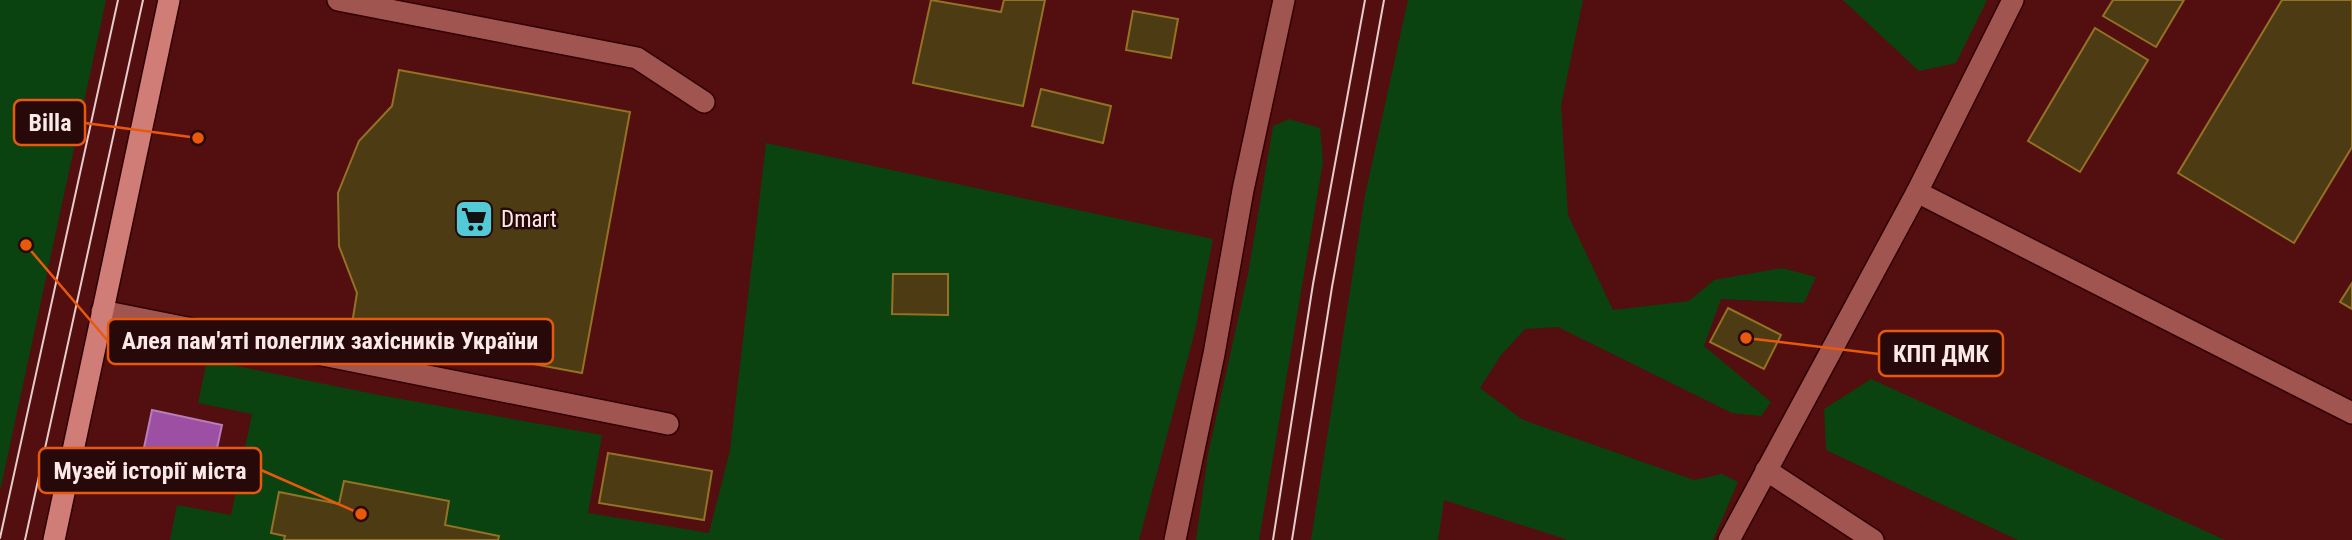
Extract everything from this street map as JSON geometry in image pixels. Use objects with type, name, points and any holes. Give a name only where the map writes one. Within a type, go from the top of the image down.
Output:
[{"type":"main road","points":[[54,540],[169,0]]},
{"type":"street","points":[[338,0],[637,58],[704,102]]},
{"type":"street","points":[[1175,540],[1214,354],[1243,190],[1284,0]]},
{"type":"street","points":[[1729,540],[1917,192],[2013,0]]},
{"type":"street","points":[[1917,192],[2352,412]]},
{"type":"street","points":[[102,311],[668,424]]},
{"type":"street","points":[[1766,470],[1873,540]]},
{"type":"green space","points":[[0,0],[106,0],[0,491]]},
{"type":"green space","points":[[1408,0],[1583,0],[1561,106],[1568,215],[1613,310],[1689,301],[1714,280],[1782,268],[1816,277],[1804,303],[1721,299],[1704,346],[1771,402],[1761,416],[1732,413],[1558,327],[1525,329],[1501,355],[1480,388],[1523,420],[1694,480],[1722,474],[1738,482],[1713,540],[1568,540],[1444,500],[1438,540],[1311,540],[1365,195]]},
{"type":"green space","points":[[1843,0],[1987,0],[1956,63],[1919,71]]},
{"type":"green space","points":[[1289,119],[1320,128],[1323,162],[1259,540],[1196,540],[1208,454],[1248,274],[1273,126]]},
{"type":"green space","points":[[766,143],[1213,239],[1195,331],[1139,540],[498,540],[498,536],[445,525],[449,501],[344,481],[339,504],[279,493],[271,533],[285,536],[284,540],[170,540],[177,505],[231,515],[252,414],[198,403],[207,360],[379,395],[602,435],[588,513],[709,533],[730,450]]},
{"type":"green space","points":[[1871,379],[2225,540],[2018,540],[1826,450],[1824,409]]},
{"type":"shaded area","points":[[152,410],[222,425],[208,490],[138,476]]},
{"type":"building","points":[[931,0],[1001,12],[1004,0],[1045,0],[1023,106],[913,83]]},
{"type":"building","points":[[2113,0],[2184,0],[2156,47],[2103,16]]},
{"type":"building","points":[[2282,0],[2352,0],[2352,147],[2294,243],[2178,173]]},
{"type":"building","points":[[1133,11],[1178,19],[1171,58],[1126,50]]},
{"type":"building","points":[[2095,28],[2148,60],[2080,172],[2028,141]]},
{"type":"building","name":"Dmart","points":[[399,70],[630,112],[582,373],[351,330],[357,293],[339,246],[338,193],[359,141],[392,106]]},
{"type":"building","points":[[1041,89],[1111,106],[1103,143],[1032,126]]},
{"type":"building","points":[[893,274],[948,274],[948,315],[892,314]]},
{"type":"building","points":[[2352,283],[2352,309],[2340,302]]},
{"type":"building","points":[[1728,308],[1781,335],[1764,369],[1710,342]]},
{"type":"building","points":[[608,453],[712,471],[704,520],[599,503]]},
{"type":"building","points":[[344,481],[449,501],[445,525],[499,536],[498,540],[284,540],[285,536],[271,533],[279,492],[339,504]]},
{"type":"tram line","points":[[0,538],[118,0]]},
{"type":"tram line","points":[[25,540],[143,0]]},
{"type":"tram line","points":[[1273,540],[1313,284],[1365,0]]},
{"type":"tram line","points":[[1292,540],[1332,287],[1384,0]]},
{"type":"place","name":"Billa","points":[[198,138]]},
{"type":"place","name":"Dmart","points":[[474,219]]},
{"type":"place","name":"Алея пам'яті полеглих захісників України","points":[[26,245]]},
{"type":"place","name":"КПП ДМК","points":[[1746,338]]},
{"type":"place","name":"Музей історії міста","points":[[361,514]]}]
